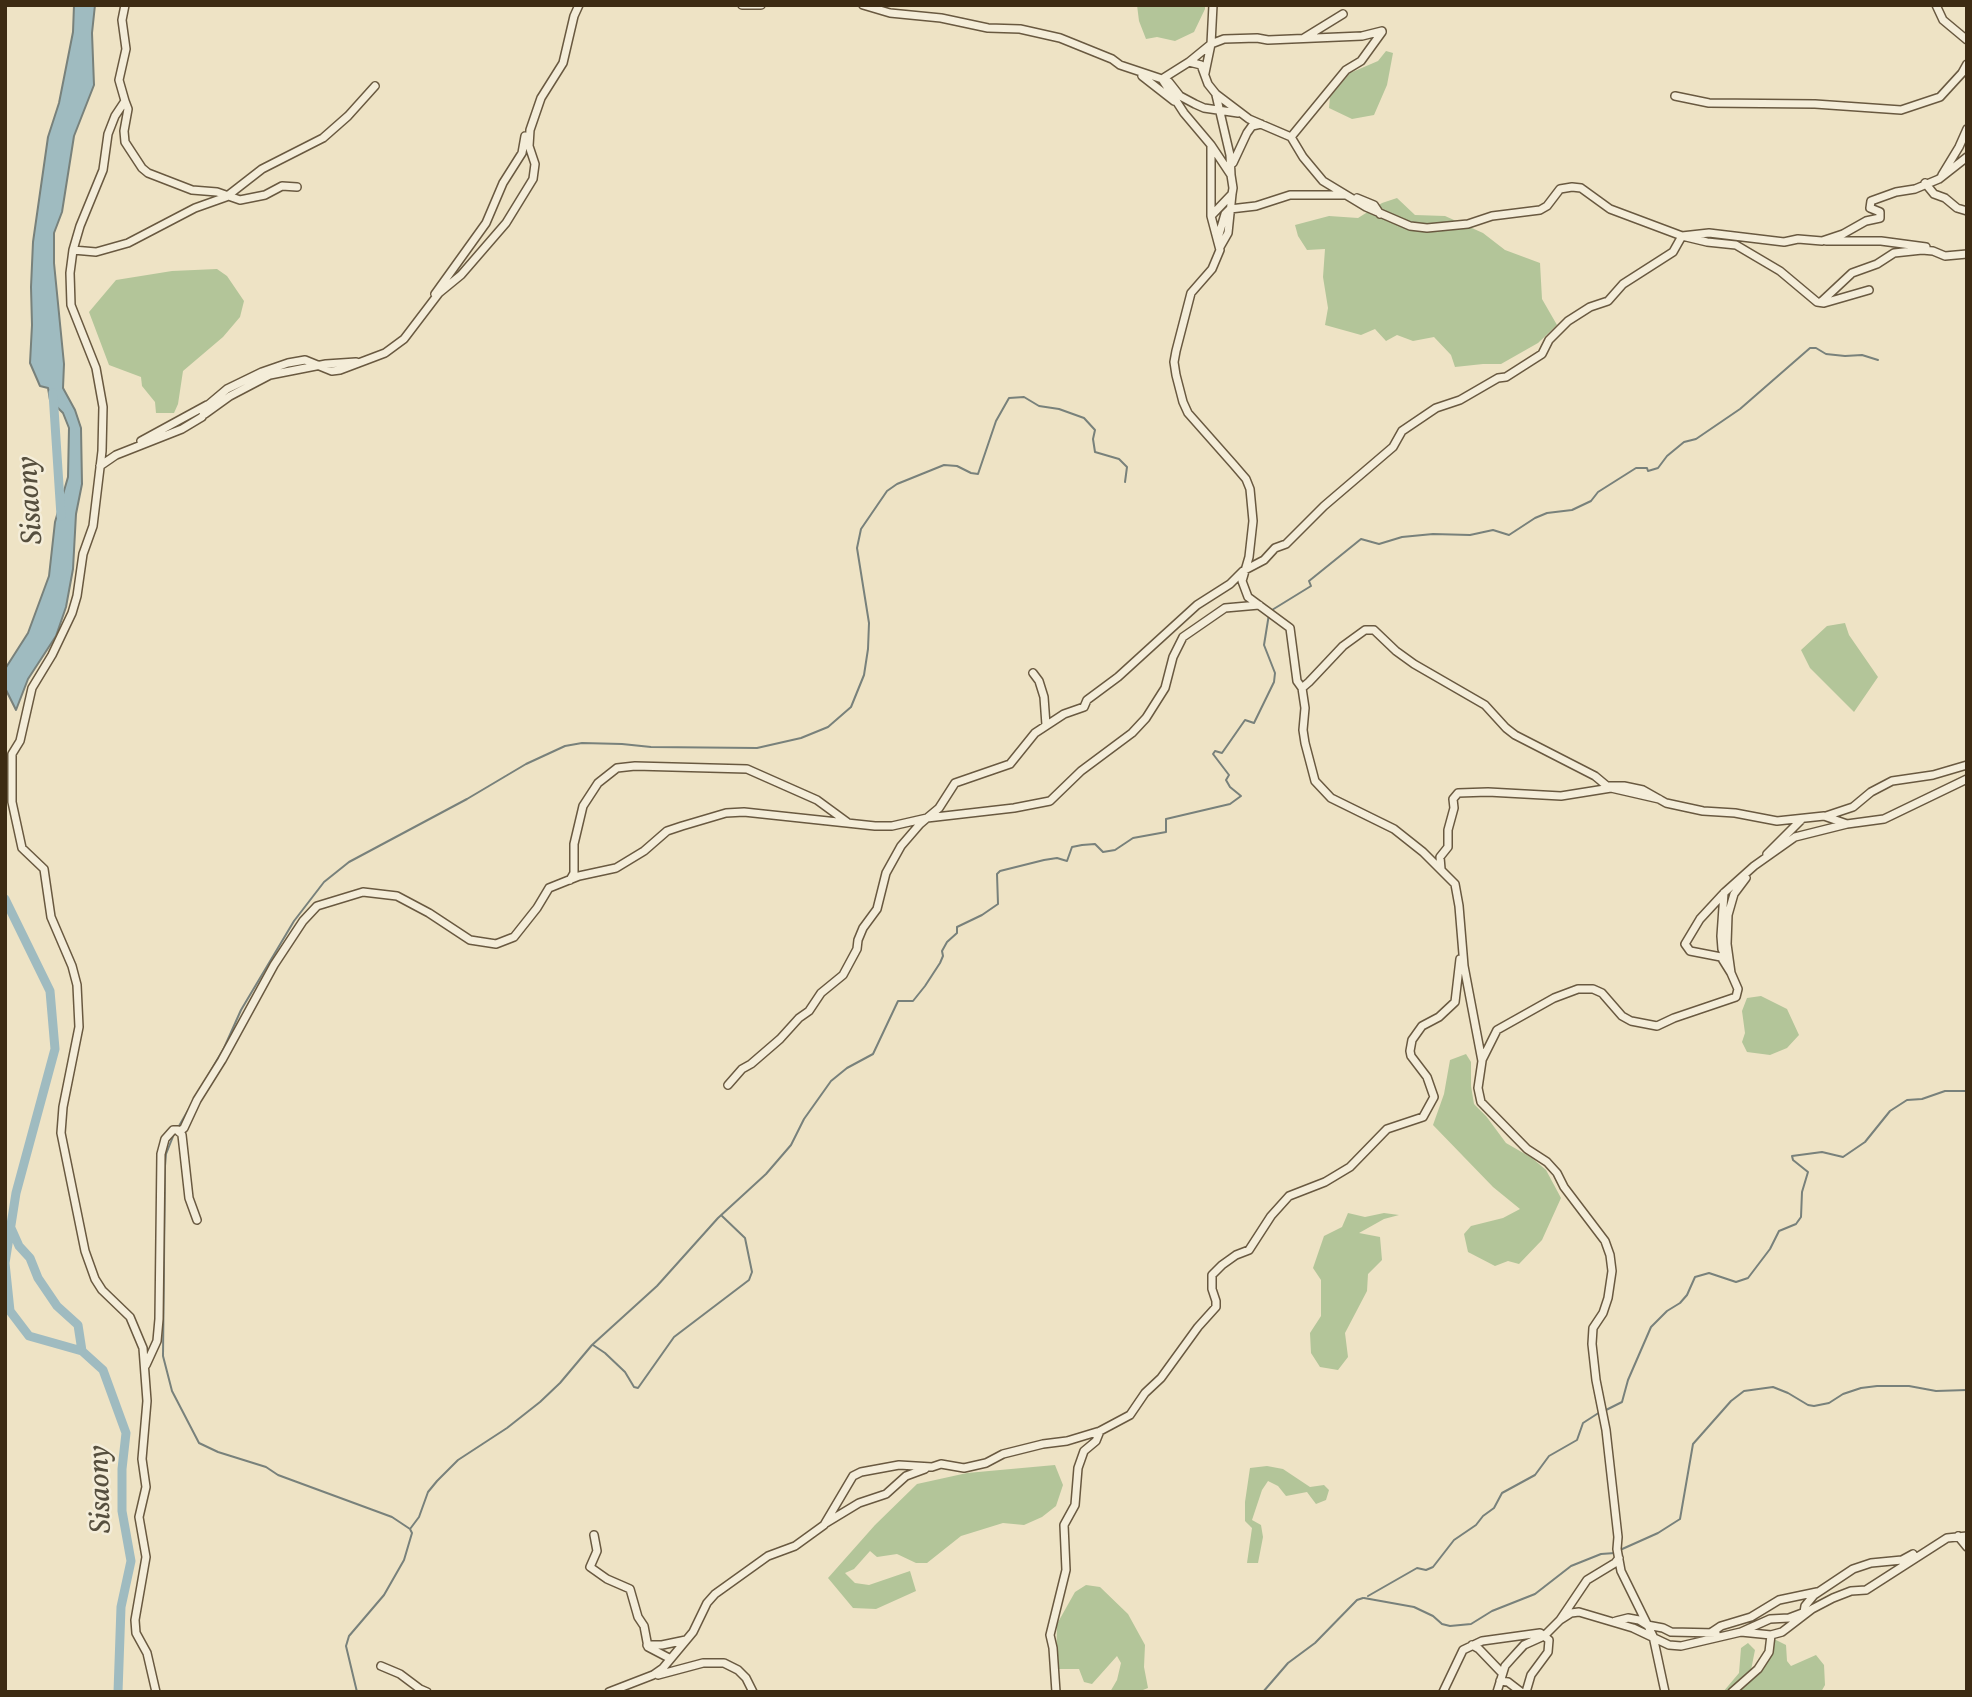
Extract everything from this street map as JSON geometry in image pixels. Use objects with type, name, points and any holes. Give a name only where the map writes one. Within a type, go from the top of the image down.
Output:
[{"type":"street","points":[[125,5],[122,20],[126,49],[119,80],[128,109],[125,142],[142,169],[180,186],[217,192],[226,197],[253,199],[282,186],[297,187]]},
{"type":"street","points":[[202,416],[208,405],[227,389],[274,368],[305,360],[332,371],[340,370],[384,353],[404,339],[439,293],[461,275],[506,223],[533,179],[535,164],[529,146],[531,126],[541,98],[563,63],[579,5]]},
{"type":"street","points":[[743,5],[761,5]]},
{"type":"street","points":[[863,5],[890,13],[941,18],[988,28],[1020,29],[1060,38],[1112,59],[1120,65],[1163,78],[1180,96],[1204,108],[1241,114]]},
{"type":"street","points":[[1205,73],[1211,44],[1213,5]]},
{"type":"street","points":[[1936,5],[1943,20],[1967,41]]},
{"type":"street","points":[[1304,39],[1343,14]]},
{"type":"street","points":[[1163,78],[1191,62],[1211,44],[1224,39],[1304,39],[1362,36],[1382,31],[1361,61],[1346,70],[1291,137]]},
{"type":"street","points":[[1191,62],[1201,65],[1208,84],[1216,94],[1241,114],[1291,137],[1303,158],[1323,181],[1381,215],[1410,226],[1427,228],[1468,224],[1492,216],[1540,210],[1547,206],[1560,189],[1572,187],[1588,192],[1610,209],[1682,236],[1736,245],[1780,271],[1800,290],[1821,302],[1869,290]]},
{"type":"street","points":[[1675,96],[1709,103],[1815,104],[1901,110],[1940,97],[1967,64]]},
{"type":"street","points":[[1136,70],[1179,106]]},
{"type":"street","points":[[1163,78],[1179,106],[1231,171]]},
{"type":"street","points":[[73,250],[96,252],[128,243],[195,208],[226,197],[262,169],[323,138],[348,116],[375,86]]},
{"type":"street","points":[[1216,94],[1222,111],[1231,171],[1232,194],[1228,233],[1219,243],[1212,269],[1191,293],[1174,362],[1183,402],[1188,413],[1246,479],[1250,489],[1253,521],[1249,557],[1242,581],[1248,597],[1290,628],[1297,681],[1302,688],[1305,708],[1303,730],[1308,762],[1315,781],[1331,798],[1394,829],[1423,852],[1455,884],[1464,966],[1482,1061]]},
{"type":"street","points":[[125,101],[108,134],[103,170],[73,250],[70,273],[71,305],[96,368],[103,407],[93,526],[83,554],[77,596],[52,656],[32,688],[20,741],[12,754],[12,802],[23,848],[44,869],[51,917],[72,966],[77,985],[79,1027],[63,1107],[61,1133],[85,1251],[102,1290],[130,1318],[143,1348],[146,1366],[148,1401],[142,1459],[146,1487],[139,1517],[146,1557],[135,1620],[136,1633],[147,1653],[156,1692]]},
{"type":"street","points":[[1231,171],[1247,132],[1252,126],[1261,124]]},
{"type":"street","points":[[429,309],[430,300],[444,278],[478,237],[486,223],[503,183],[522,153],[526,132],[531,126]]},
{"type":"street","points":[[1939,179],[1959,148],[1967,129]]},
{"type":"street","points":[[1211,145],[1213,160],[1209,205],[1219,243]]},
{"type":"street","points":[[1822,241],[1843,234],[1866,221],[1880,218],[1880,212],[1870,208],[1871,201],[1896,192],[1915,189],[1939,179],[1967,158]]},
{"type":"street","points":[[1925,183],[1934,194],[1967,211]]},
{"type":"street","points":[[1211,216],[1232,194]]},
{"type":"street","points":[[1230,209],[1256,206],[1290,195],[1345,195]]},
{"type":"street","points":[[1682,236],[1709,233],[1784,242],[1798,239],[1897,243],[1912,244],[1950,257],[1967,254]]},
{"type":"street","points":[[728,1085],[742,1069],[780,1039],[809,1011],[821,993],[843,975],[857,949],[863,928],[877,909],[886,873],[901,846],[939,808],[954,783],[1010,764],[1030,738],[1046,725],[1064,714],[1084,707],[1087,700],[1118,677],[1197,605],[1230,584],[1243,571],[1264,560],[1275,548],[1286,544],[1324,506],[1393,447],[1402,431],[1436,408],[1460,400],[1497,378],[1506,377],[1542,354],[1549,340],[1568,321],[1590,307],[1608,301],[1623,284],[1673,252],[1682,236]]},
{"type":"street","points":[[1821,302],[1853,273],[1877,264],[1889,255],[1933,251]]},
{"type":"street","points":[[116,455],[182,429],[230,396],[270,375],[319,366]]},
{"type":"street","points":[[100,466],[196,409],[208,405]]},
{"type":"street","points":[[146,1366],[157,1340],[159,1319],[161,1154],[165,1139],[177,1131],[222,1060],[274,965],[303,921],[317,906],[363,892],[397,896],[470,940],[496,944],[514,937],[549,888],[601,873],[627,862],[645,851],[667,831],[726,813],[753,812],[851,824],[891,825],[1049,801],[1081,771],[1132,733],[1146,718],[1165,688],[1173,657],[1183,636],[1225,608],[1260,605]]},
{"type":"street","points":[[1302,688],[1343,646],[1365,630],[1374,630],[1396,651],[1415,664],[1485,705],[1506,728],[1532,745],[1595,776],[1607,786],[1643,790],[1666,803],[1703,811],[1735,813],[1777,821],[1824,816],[1853,807],[1892,780],[1933,775],[1967,765]]},
{"type":"street","points":[[1033,673],[1039,681],[1044,697],[1046,725]]},
{"type":"street","points":[[570,880],[574,873],[574,844],[583,806],[598,783],[617,768],[635,766],[747,769],[817,800],[851,824]]},
{"type":"street","points":[[1730,970],[1717,955],[1690,951],[1685,944],[1700,919],[1724,892],[1763,860],[1795,837],[1847,824],[1884,819],[1967,779]]},
{"type":"street","points":[[1443,873],[1440,857],[1448,847],[1453,799],[1458,793],[1561,796],[1577,791],[1611,788],[1649,799],[1659,799]]},
{"type":"street","points":[[1824,816],[1847,824]]},
{"type":"street","points":[[1763,860],[1801,820]]},
{"type":"street","points":[[1730,970],[1728,915],[1734,894],[1749,872]]},
{"type":"street","points":[[1665,1692],[1653,1636],[1620,1571],[1606,1430],[1592,1344],[1593,1328],[1603,1313],[1608,1298],[1612,1271],[1610,1255],[1605,1241],[1564,1187],[1557,1173],[1547,1162],[1527,1149],[1481,1102],[1478,1088],[1482,1061],[1497,1030],[1567,992],[1593,989],[1611,1000],[1622,1016],[1631,1021],[1657,1026],[1735,997],[1738,989],[1722,949],[1724,892]]},
{"type":"street","points":[[653,1675],[663,1668],[686,1639],[715,1594],[768,1556],[795,1546],[859,1503],[886,1494],[906,1476],[941,1464],[964,1468],[1003,1454],[1067,1441],[1100,1430],[1130,1415],[1216,1307],[1212,1275],[1236,1255],[1249,1250],[1271,1216],[1289,1196],[1325,1182],[1350,1167],[1387,1129],[1423,1117],[1434,1097],[1427,1077],[1411,1056],[1412,1040],[1422,1026],[1439,1017],[1455,1002],[1461,942]]},
{"type":"street","points":[[177,1131],[182,1135],[189,1198],[197,1220]]},
{"type":"street","points":[[1056,1692],[1053,1648],[1049,1635],[1066,1570],[1065,1525],[1075,1505],[1079,1468],[1084,1451],[1096,1441],[1100,1430]]},
{"type":"street","points":[[824,1525],[853,1476],[899,1465],[932,1467]]},
{"type":"street","points":[[594,1535],[597,1551],[590,1567],[607,1579],[630,1589],[638,1617],[644,1626],[647,1645]]},
{"type":"street","points":[[1958,1536],[1967,1547]]},
{"type":"street","points":[[1560,1620],[1571,1613],[1579,1612],[1653,1636],[1669,1645],[1681,1646],[1741,1632],[1770,1619],[1789,1618],[1851,1591],[1866,1590],[1947,1538],[1967,1536]]},
{"type":"street","points":[[1808,1610],[1805,1606],[1818,1591],[1834,1580],[1863,1566],[1902,1560],[1915,1552],[1923,1553]]},
{"type":"street","points":[[1497,1692],[1505,1666],[1524,1645],[1544,1636],[1560,1620],[1587,1580],[1615,1563],[1618,1554]]},
{"type":"street","points":[[1712,1632],[1721,1626],[1751,1618],[1779,1600],[1818,1591]]},
{"type":"street","points":[[1741,1632],[1771,1635],[1782,1632],[1808,1610]]},
{"type":"street","points":[[1613,1622],[1628,1618],[1671,1632],[1712,1632],[1723,1635]]},
{"type":"street","points":[[1443,1692],[1463,1650],[1482,1641],[1528,1634],[1540,1633],[1549,1640],[1548,1652],[1531,1675],[1523,1692],[1501,1677],[1479,1649],[1472,1646]]},
{"type":"street","points":[[1732,1692],[1758,1669],[1769,1652],[1771,1635]]},
{"type":"street","points":[[647,1645],[662,1645],[686,1639]]},
{"type":"street","points":[[647,1645],[669,1658]]},
{"type":"street","points":[[609,1692],[653,1675],[703,1662],[724,1663],[738,1670],[746,1678],[753,1692]]},
{"type":"street","points":[[380,1666],[400,1674],[427,1692]]},
{"type":"green space","points":[[1137,5],[1205,5],[1205,9],[1194,32],[1175,41],[1157,37],[1146,39],[1139,21]]},
{"type":"green space","points":[[1386,51],[1393,53],[1387,85],[1374,115],[1352,119],[1329,108],[1330,97],[1350,73],[1378,61]]},
{"type":"green space","points":[[1397,198],[1415,215],[1445,216],[1483,233],[1505,250],[1540,263],[1542,299],[1557,325],[1538,343],[1501,364],[1455,367],[1451,355],[1434,337],[1413,341],[1397,335],[1386,341],[1375,329],[1361,335],[1325,325],[1328,308],[1323,277],[1325,249],[1307,250],[1295,225],[1329,216],[1358,218],[1382,203]]},
{"type":"green space","points":[[217,269],[227,276],[244,301],[240,317],[223,337],[183,371],[174,413],[156,413],[155,402],[142,386],[141,377],[109,365],[89,312],[116,280],[172,271]]},
{"type":"green space","points":[[1845,623],[1849,635],[1878,677],[1854,712],[1810,668],[1801,650],[1827,626]]},
{"type":"green space","points":[[1761,996],[1787,1009],[1799,1035],[1787,1048],[1770,1055],[1747,1052],[1742,1042],[1745,1033],[1742,1011],[1747,998]]},
{"type":"green space","points":[[1466,1054],[1471,1062],[1474,1104],[1506,1143],[1532,1158],[1546,1170],[1561,1198],[1542,1240],[1519,1264],[1508,1261],[1495,1266],[1468,1252],[1464,1234],[1471,1226],[1503,1218],[1520,1209],[1493,1187],[1433,1125],[1444,1094],[1450,1060]]},
{"type":"green space","points":[[1348,1213],[1365,1217],[1384,1213],[1399,1215],[1384,1219],[1359,1233],[1380,1237],[1382,1260],[1368,1274],[1367,1291],[1345,1333],[1348,1357],[1338,1370],[1320,1367],[1311,1353],[1310,1333],[1321,1316],[1321,1280],[1313,1268],[1324,1236],[1342,1227]]},
{"type":"green space","points":[[1055,1465],[1063,1485],[1056,1506],[1042,1517],[1024,1525],[1003,1523],[961,1536],[927,1563],[916,1563],[897,1554],[877,1557],[870,1551],[854,1569],[845,1573],[855,1583],[869,1585],[910,1571],[916,1591],[876,1609],[853,1608],[828,1578],[875,1525],[917,1484],[967,1473]]},
{"type":"green space","points":[[1267,1466],[1283,1469],[1310,1487],[1324,1485],[1329,1490],[1326,1500],[1316,1504],[1307,1492],[1286,1496],[1278,1486],[1268,1481],[1262,1490],[1252,1520],[1261,1525],[1263,1537],[1258,1563],[1247,1563],[1252,1528],[1245,1521],[1245,1502],[1250,1468]]},
{"type":"green space","points":[[1086,1585],[1100,1587],[1128,1614],[1145,1645],[1144,1667],[1148,1688],[1138,1692],[1110,1692],[1117,1680],[1121,1663],[1117,1656],[1092,1684],[1084,1682],[1079,1669],[1056,1669],[1057,1624],[1075,1592]]},
{"type":"green space","points":[[1770,1637],[1786,1645],[1787,1661],[1791,1666],[1816,1655],[1824,1665],[1825,1685],[1821,1692],[1723,1692],[1739,1673],[1741,1648],[1748,1643],[1755,1650],[1751,1670],[1765,1655]]},
{"type":"water","points":[[74,5],[95,5],[92,33],[94,85],[74,136],[62,212],[54,233],[54,263],[64,364],[63,388],[81,428],[82,484],[66,607],[56,636],[28,679],[16,710],[5,688],[5,669],[28,633],[49,576],[55,522],[68,477],[69,428],[63,413],[50,400],[48,388],[40,386],[30,363],[33,242],[48,137],[59,103],[73,32]]},
{"type":"waterway","points":[[1272,610],[1311,586],[1309,581],[1361,539],[1379,544],[1402,537],[1433,534],[1470,535],[1493,530],[1509,535],[1547,513],[1572,510],[1591,501],[1598,492],[1636,468],[1647,468],[1648,471],[1658,468],[1667,456],[1684,442],[1696,439],[1740,409],[1810,348],[1816,348],[1826,354],[1862,355],[1878,360]]},
{"type":"waterway","name":"Sisaony","points":[[53,393],[61,516]]},
{"type":"waterway","points":[[179,1126],[224,1048],[241,1010],[294,921],[324,882],[349,862],[526,764],[565,746],[582,743],[757,748],[801,738],[828,727],[851,707],[864,675],[868,649],[869,623],[857,548],[861,529],[887,491],[897,484],[944,465],[957,466],[978,474],[996,421],[1009,398],[1024,397],[1039,406],[1059,409],[1084,418],[1095,430],[1095,452],[1119,459],[1127,467],[1125,482]]},
{"type":"waterway","points":[[410,1529],[419,1517],[428,1492],[458,1460],[507,1428],[540,1402],[592,1345],[657,1286],[718,1218],[766,1174],[791,1145],[804,1119],[831,1081],[847,1068],[873,1054],[898,1001],[913,1001],[925,986],[940,963],[947,942],[957,933],[957,927],[998,904],[997,874],[1000,871],[1057,858],[1067,861],[1072,847],[1082,845],[1095,844],[1103,852],[1115,850],[1133,838],[1166,832],[1166,819],[1230,804],[1241,796],[1230,787],[1226,780],[1229,775],[1213,754],[1215,751],[1222,753],[1245,720],[1254,723],[1274,682],[1275,673],[1264,645],[1269,614]]},
{"type":"waterway","name":"Sisaony","points":[[5,899],[50,991],[55,1049],[16,1193],[5,1263],[10,1311],[29,1336],[82,1351],[103,1370],[126,1433],[122,1469],[122,1511],[131,1561],[121,1607],[118,1692]]},
{"type":"waterway","points":[[1606,1410],[1622,1402],[1628,1380],[1651,1327],[1667,1311],[1680,1303],[1695,1277],[1709,1273],[1736,1282],[1748,1278],[1770,1249],[1779,1231],[1796,1224],[1801,1217],[1802,1192],[1808,1172],[1793,1160],[1792,1156],[1822,1152],[1843,1157],[1865,1142],[1890,1111],[1907,1100],[1922,1099],[1945,1091],[1967,1091]]},
{"type":"waterway","points":[[174,1134],[166,1154],[165,1166],[163,1356],[172,1391],[199,1443],[392,1517],[412,1533],[404,1560],[384,1595],[349,1636],[346,1646],[357,1692]]},
{"type":"waterway","points":[[593,1345],[625,1372],[634,1387],[638,1388],[674,1337],[749,1280],[752,1272],[745,1238],[722,1216]]},
{"type":"waterway","points":[[11,1228],[19,1246],[30,1258],[38,1278],[57,1306],[78,1325],[82,1351]]},
{"type":"waterway","points":[[1620,1550],[1658,1533],[1680,1519],[1693,1444],[1731,1401],[1744,1391],[1773,1387],[1814,1406],[1829,1403],[1843,1394],[1861,1388],[1877,1386],[1909,1386],[1936,1391],[1967,1390]]},
{"type":"waterway","points":[[1368,1596],[1417,1568],[1426,1570],[1433,1567],[1454,1540],[1494,1508],[1502,1493],[1535,1475],[1549,1456],[1577,1440],[1583,1423],[1600,1412]]},
{"type":"waterway","points":[[1364,1598],[1414,1607],[1450,1626],[1471,1624],[1492,1611],[1535,1594],[1571,1566],[1601,1554],[1615,1553]]},
{"type":"waterway","points":[[1263,1692],[1288,1663],[1315,1643],[1357,1600],[1363,1598]]}]
